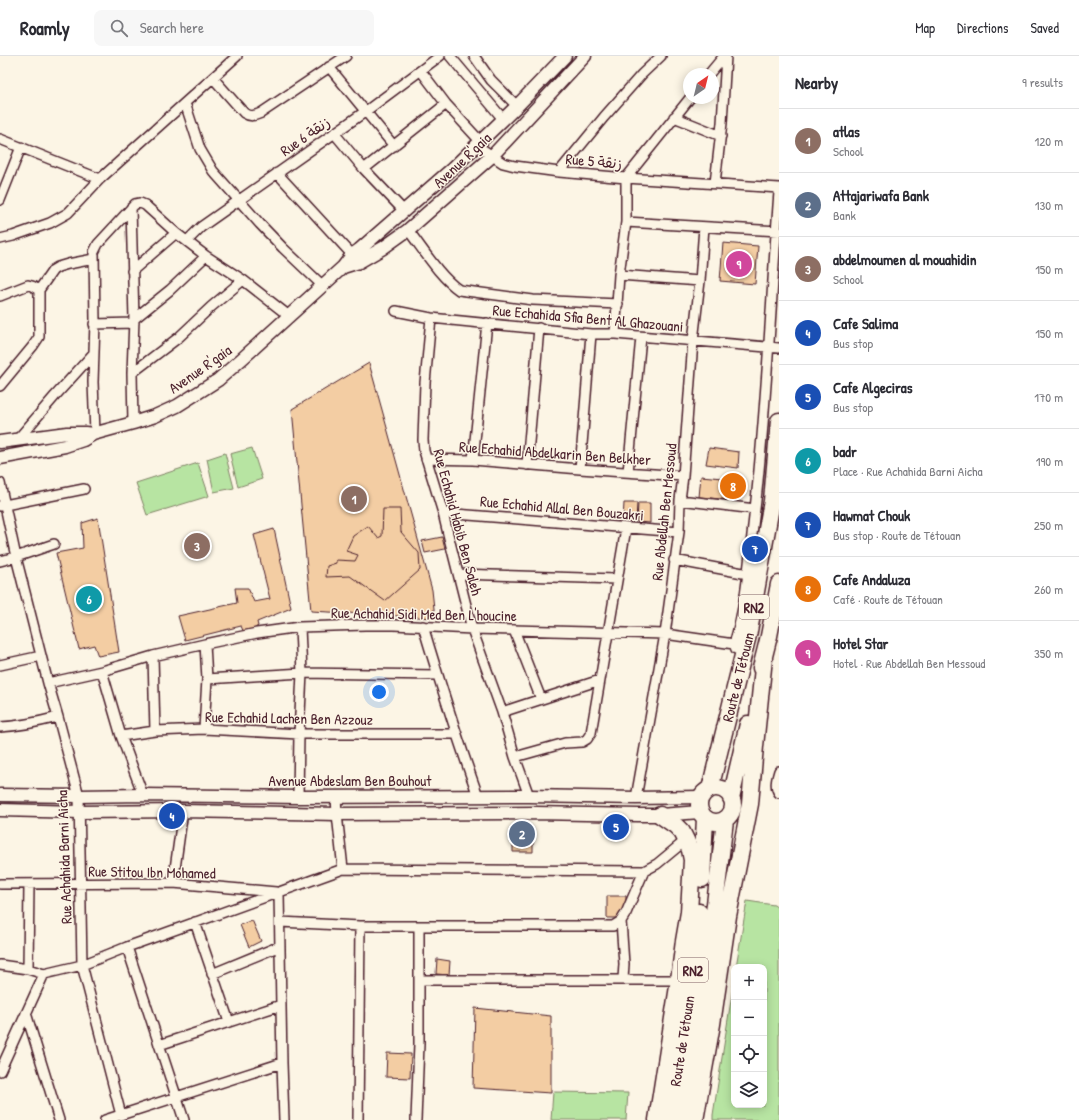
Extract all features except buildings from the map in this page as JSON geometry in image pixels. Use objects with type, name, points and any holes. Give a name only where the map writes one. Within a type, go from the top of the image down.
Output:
[{"type":"highway","name":"Route de Tétouan","points":[[669,1120],[687,1024],[702,880],[704,804],[714,777],[727,717],[743,660],[749,631],[772,501],[779,421]]},
{"type":"highway","name":"Route de Tétouan","points":[[683,1120],[698,1036],[714,920],[725,820],[732,808],[731,798],[769,636],[779,584]]},
{"type":"highway","points":[[695,1120],[712,1024],[728,916],[750,804],[764,658]]},
{"type":"highway","points":[[725,820],[720,822],[712,822],[704,804],[716,788],[727,793],[731,798]]},
{"type":"highway","points":[[657,1120],[680,980],[689,912],[692,860],[690,850],[682,832],[660,815]]},
{"type":"highway","points":[[714,920],[737,868]]},
{"type":"highway","points":[[689,912],[702,880]]},
{"type":"main road","name":"Avenue R'gaia","points":[[356,258],[404,211],[452,169],[517,106],[565,56]]},
{"type":"main road","name":"Avenue R'gaia","points":[[0,458],[65,446],[83,440],[94,434],[155,416],[177,406],[218,380],[343,267],[356,258],[408,230],[492,156],[585,56]]},
{"type":"main road","name":"Avenue R'gaia","points":[[0,442],[68,433],[94,434]]},
{"type":"main road","name":"Avenue Abdeslam Ben Bouhout","points":[[0,794],[79,796],[143,795],[298,797],[529,796],[636,798],[704,804]]},
{"type":"main road","points":[[0,810],[337,814],[536,813],[660,815],[704,804]]},
{"type":"street","points":[[0,239],[38,228],[60,218],[74,207],[100,179],[237,56]]},
{"type":"street","points":[[213,78],[244,113],[252,116],[261,112],[346,56]]},
{"type":"street","name":"Rue 6 زنقة","points":[[187,241],[201,227],[277,173],[303,160],[334,133],[440,56]]},
{"type":"street","points":[[450,56],[503,119]]},
{"type":"street","points":[[559,172],[604,117],[642,74],[661,56]]},
{"type":"street","points":[[714,68],[725,56]]},
{"type":"street","points":[[715,183],[720,136],[725,56]]},
{"type":"street","points":[[477,57],[491,80],[517,106]]},
{"type":"street","points":[[329,67],[394,146]]},
{"type":"street","name":"Rue 5 زنقة","points":[[421,70],[446,104],[478,143],[492,156],[503,163],[559,172],[779,188]]},
{"type":"street","points":[[185,103],[200,149],[213,171],[238,201],[322,286]]},
{"type":"street","points":[[364,168],[446,104]]},
{"type":"street","points":[[615,334],[619,275],[626,222],[626,178],[685,104]]},
{"type":"street","points":[[674,117],[720,136]]},
{"type":"street","points":[[334,133],[404,211]]},
{"type":"street","points":[[0,139],[100,179]]},
{"type":"street","points":[[0,200],[21,147]]},
{"type":"street","points":[[277,173],[356,258]]},
{"type":"street","points":[[743,660],[734,644],[739,628],[748,574],[755,509],[778,231],[779,192]]},
{"type":"street","points":[[94,434],[94,250],[131,208],[138,203],[143,203],[176,233],[289,316]]},
{"type":"street","points":[[131,208],[134,321],[132,373],[133,423]]},
{"type":"street","points":[[626,222],[778,231]]},
{"type":"street","name":"Rue Abdellah Ben Messoud","points":[[636,798],[665,634],[679,532],[680,500],[693,341],[700,281],[704,227]]},
{"type":"street","points":[[408,230],[442,275],[451,285],[459,290],[533,300],[618,304]]},
{"type":"street","points":[[132,271],[176,233]]},
{"type":"street","points":[[94,324],[134,321],[206,256]]},
{"type":"street","points":[[0,386],[39,337],[40,290],[55,268],[73,262],[94,259]]},
{"type":"street","points":[[619,275],[700,281]]},
{"type":"street","points":[[132,373],[182,334],[242,280]]},
{"type":"street","points":[[0,296],[30,285],[40,290]]},
{"type":"street","name":"Rue Echahida Sfia Bent Al Ghazouani","points":[[396,311],[431,318],[591,334],[615,334],[779,348]]},
{"type":"street","name":"Rue Echahid Habib Ben Saleh","points":[[431,318],[423,426],[423,440],[426,460],[444,513],[472,629],[502,712],[515,757],[529,796]]},
{"type":"street","points":[[473,460],[487,323]]},
{"type":"street","points":[[528,465],[539,328]]},
{"type":"street","points":[[580,470],[591,334]]},
{"type":"street","points":[[628,472],[641,337]]},
{"type":"street","points":[[18,439],[94,354]]},
{"type":"street","name":"Rue Echahid Abdelkarin Ben Belkher","points":[[426,460],[473,460],[580,470],[683,476]]},
{"type":"street","name":"Rue Achahida Barni Aicha","points":[[0,483],[2,505],[48,684],[79,796],[82,965],[121,1115]]},
{"type":"street","points":[[2,505],[84,489]]},
{"type":"street","points":[[680,500],[755,509]]},
{"type":"street","name":"Rue Echahid Allal Ben Bouzakri","points":[[444,513],[679,532]]},
{"type":"street","points":[[515,757],[565,743],[582,742],[587,739],[591,733],[616,579],[626,528]]},
{"type":"street","points":[[0,561],[54,544]]},
{"type":"street","points":[[674,560],[748,574]]},
{"type":"street","points":[[459,574],[616,579]]},
{"type":"street","name":"Rue Achahid Sidi Med Ben L'houcine","points":[[48,684],[102,671],[153,656],[205,644],[257,633],[300,627],[365,624],[472,629],[665,634],[734,644]]},
{"type":"street","points":[[423,626],[456,734],[478,796]]},
{"type":"street","points":[[298,797],[302,673],[300,627]]},
{"type":"street","points":[[514,630],[541,699]]},
{"type":"street","points":[[204,729],[207,678],[205,644]]},
{"type":"street","points":[[0,665],[41,656]]},
{"type":"street","points":[[153,656],[155,731]]},
{"type":"street","points":[[102,671],[121,736],[143,795]]},
{"type":"street","points":[[207,678],[302,673],[438,675]]},
{"type":"street","points":[[502,712],[600,680]]},
{"type":"street","points":[[1,724],[17,726],[58,717]]},
{"type":"street","name":"Rue Echahid Lachen Ben Azzouz","points":[[121,736],[155,731],[204,729],[299,734],[456,734]]},
{"type":"street","points":[[779,771],[776,784],[779,793]]},
{"type":"street","points":[[336,796],[343,869]]},
{"type":"street","points":[[173,883],[183,811]]},
{"type":"street","points":[[0,965],[28,969],[44,974],[82,965],[127,947],[343,869],[644,871],[657,864],[686,840]]},
{"type":"street","points":[[280,922],[360,926],[613,926],[621,921],[626,913],[644,871]]},
{"type":"street","name":"Rue Stitou Ibn Mohamed","points":[[0,884],[173,883],[279,893]]},
{"type":"street","points":[[28,969],[29,884]]},
{"type":"street","points":[[279,893],[284,1120]]},
{"type":"street","points":[[621,921],[624,964],[623,979]]},
{"type":"street","points":[[195,922],[229,1022]]},
{"type":"street","points":[[358,1120],[360,926]]},
{"type":"street","points":[[416,1120],[419,1044],[419,926]]},
{"type":"street","points":[[212,974],[280,946]]},
{"type":"street","points":[[127,947],[184,1120]]},
{"type":"street","points":[[0,1071],[44,974]]},
{"type":"street","points":[[419,980],[680,980]]},
{"type":"street","points":[[159,1045],[281,1005]]},
{"type":"street","points":[[26,1013],[59,1120]]},
{"type":"street","points":[[105,1120],[282,1063]]},
{"type":"green space","points":[[252,448],[262,479],[238,487],[230,454]]},
{"type":"green space","points":[[225,453],[234,488],[214,492],[207,459]]},
{"type":"green space","points":[[198,463],[209,496],[147,515],[136,483]]},
{"type":"green space","points":[[747,901],[774,905],[779,909],[779,1120],[713,1120],[731,1000],[731,1108],[767,1108],[767,964],[736,964]]},
{"type":"green space","points":[[553,1092],[628,1093],[626,1120],[551,1120]]},
{"type":"place","name":"Hotel Star","points":[[739,264]]},
{"type":"place","name":"Cafe Andaluza","points":[[733,486]]},
{"type":"place","name":"atlas","points":[[354,499]]},
{"type":"place","name":"abdelmoumen al mouahidin","points":[[197,546]]},
{"type":"place","name":"Hawmat Chouk","points":[[755,549]]},
{"type":"place","name":"badr","points":[[89,599]]},
{"type":"place","name":"Cafe Salima","points":[[172,816]]},
{"type":"place","name":"Cafe Algeciras","points":[[616,827]]},
{"type":"place","name":"Attajariwafa Bank","points":[[522,834]]}]
